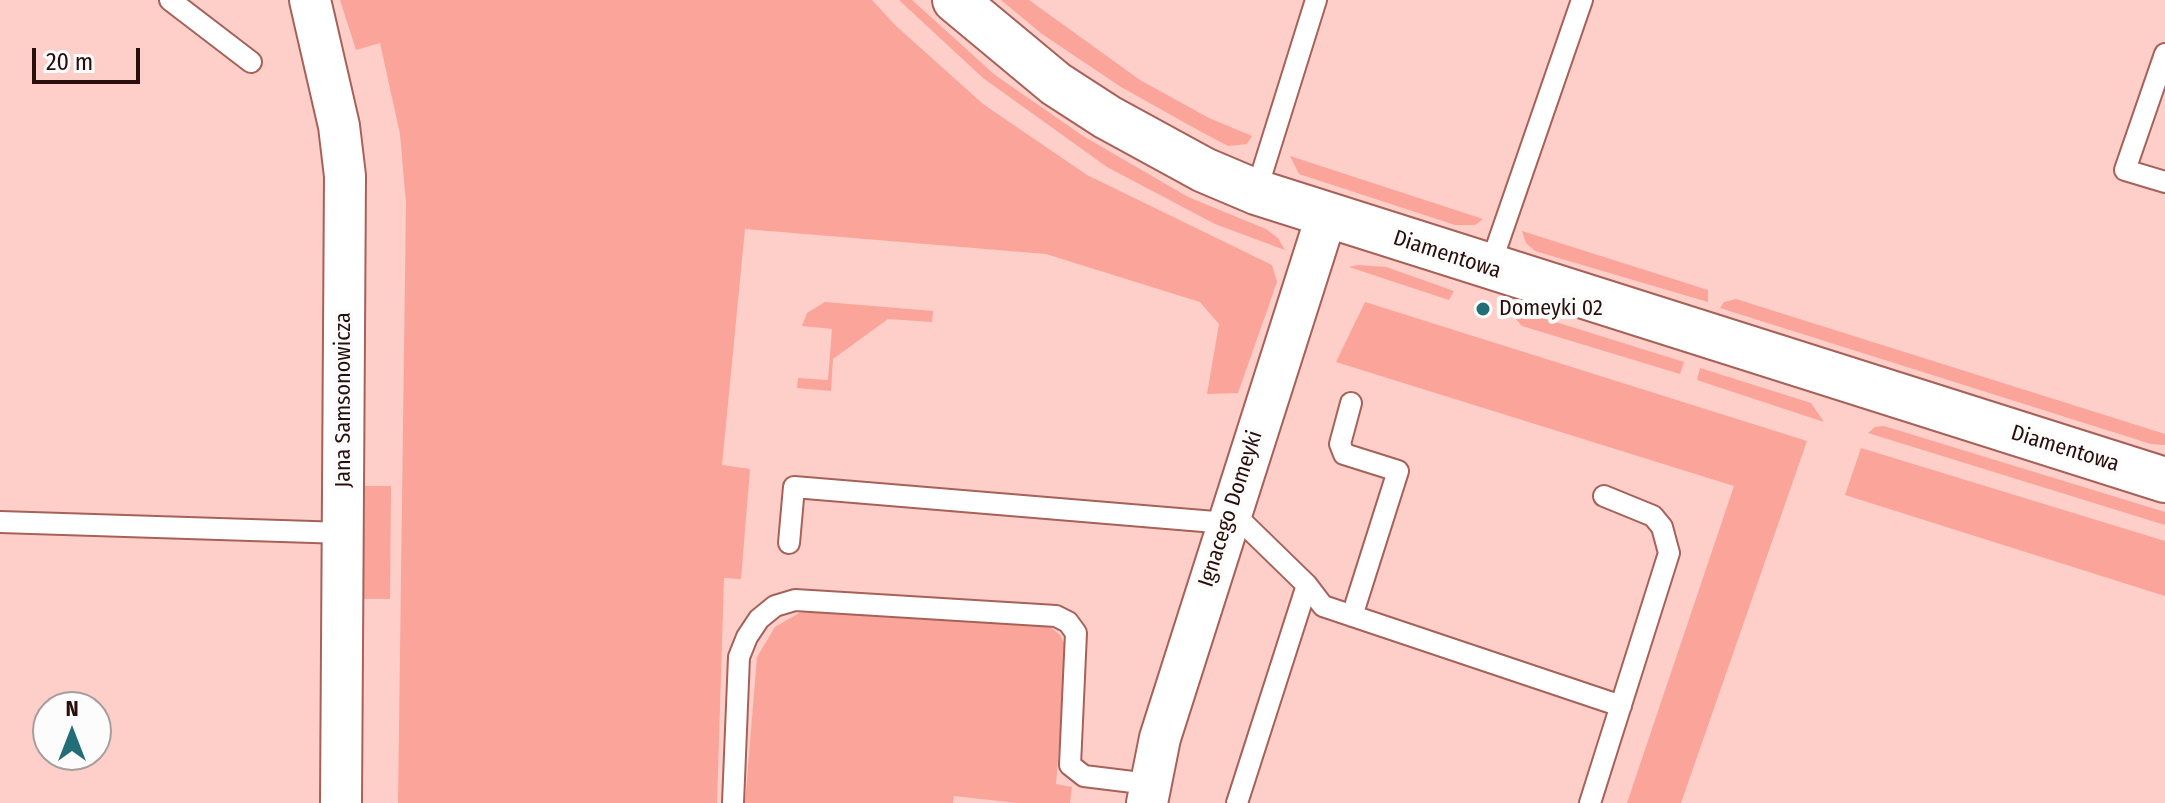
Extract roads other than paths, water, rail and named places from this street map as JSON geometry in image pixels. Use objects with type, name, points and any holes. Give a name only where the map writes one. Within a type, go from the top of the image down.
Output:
[{"type":"street","name":"Jana Samsonowicza","points":[[310,0],[339,126],[345,176],[341,803]]},
{"type":"street","name":"Diamentowa","points":[[955,0],[1056,84],[1107,117],[1204,170],[1256,192],[1489,269],[2165,480]]},
{"type":"street","name":"Ignacego Domeyki","points":[[1148,793],[1229,517],[1326,217]]},
{"type":"lane","points":[[170,0],[251,62]]},
{"type":"lane","points":[[1256,192],[1316,0]]},
{"type":"lane","points":[[1489,269],[1582,0]]},
{"type":"lane","points":[[2165,54],[2125,170],[2165,182]]},
{"type":"lane","points":[[1351,403],[1340,444],[1344,454],[1398,471],[1352,616]]},
{"type":"lane","points":[[789,543],[794,487],[1229,517],[1307,585],[1323,606],[1621,706]]},
{"type":"lane","points":[[1590,803],[1669,553],[1662,527],[1653,516],[1604,496]]},
{"type":"lane","points":[[0,522],[344,533]]},
{"type":"lane","points":[[1237,803],[1307,585]]},
{"type":"lane","points":[[733,803],[739,657],[759,619],[775,606],[795,600],[1056,616],[1068,622],[1076,633],[1070,759],[1073,770],[1084,776],[1148,793]]},
{"type":"place","name":"Domeyki 02","points":[[1483,309]]}]
